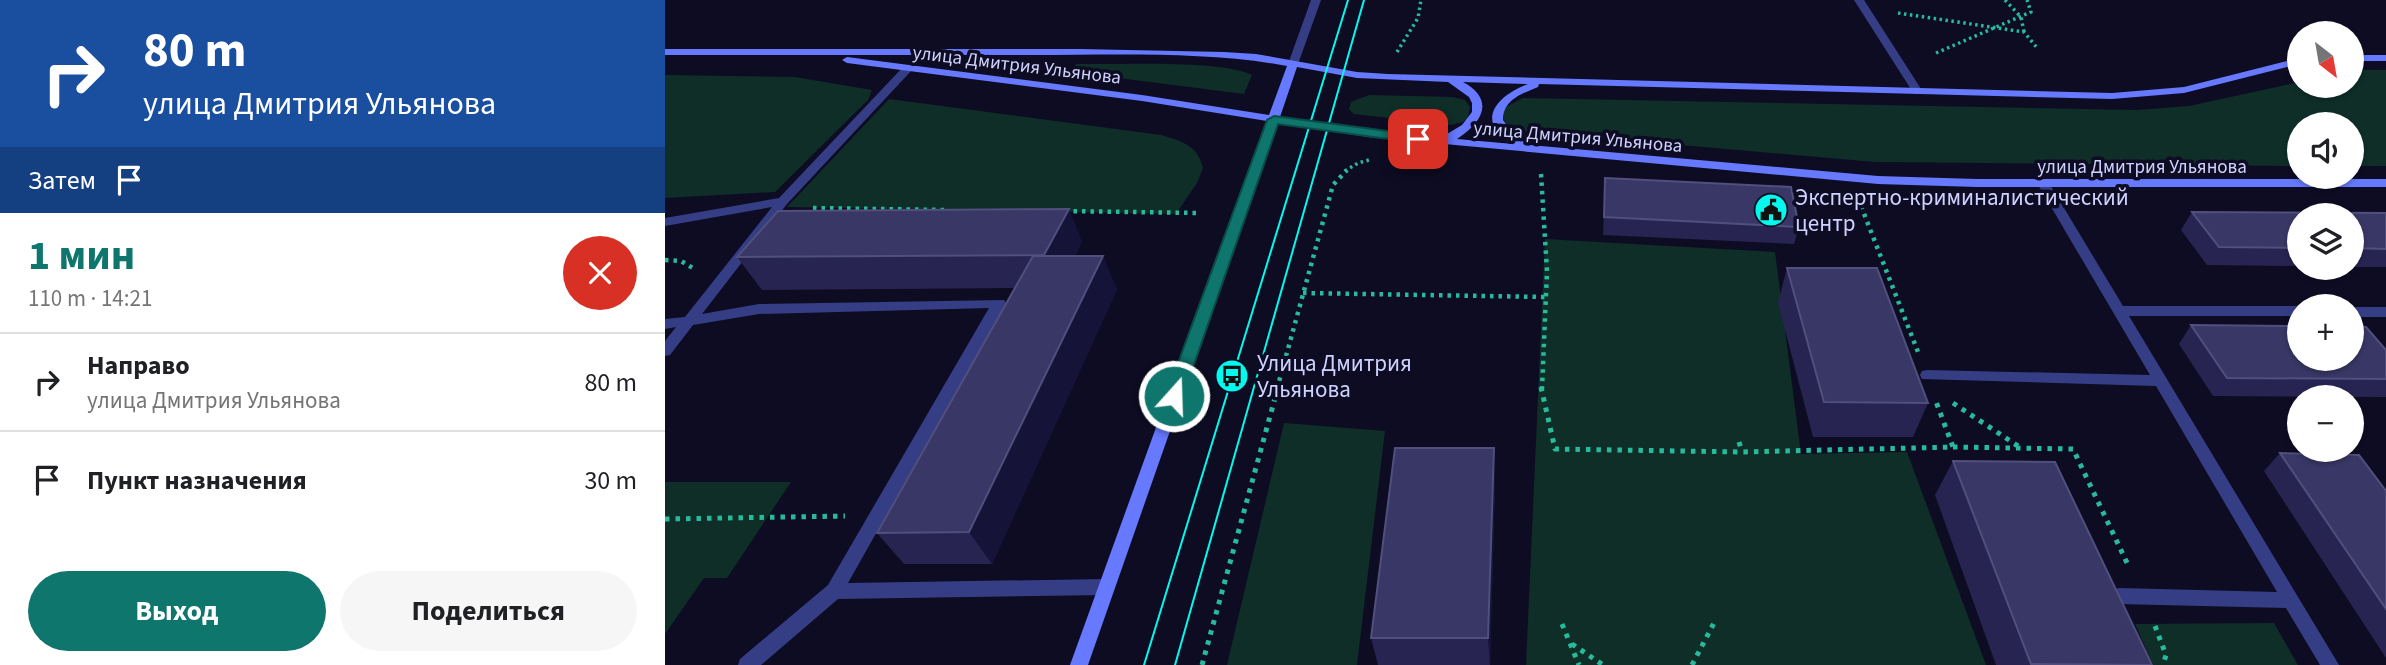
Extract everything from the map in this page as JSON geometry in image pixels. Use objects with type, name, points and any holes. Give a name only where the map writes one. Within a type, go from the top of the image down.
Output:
[{"type":"main road","name":"улица Дмитрия Ульянова","points":[[665,52],[1211,54],[1357,75],[1918,92],[2136,94],[2184,90],[2287,63]]},
{"type":"main road","name":"улица Дмитрия Ульянова","points":[[773,52],[1142,98],[1368,134],[1878,180],[2386,183]]},
{"type":"main road","points":[[2364,58],[2386,58]]},
{"type":"main road","points":[[1079,665],[1293,64]]},
{"type":"main road","points":[[1443,141],[1469,127],[1479,109],[1472,91],[1450,79]]},
{"type":"main road","points":[[1532,148],[1502,131],[1496,120],[1498,109],[1504,98],[1517,90],[1553,81]]},
{"type":"street","points":[[1293,64],[1316,0]]},
{"type":"street","points":[[1861,4],[1918,92]]},
{"type":"street","points":[[665,351],[780,204],[908,68]]},
{"type":"street","points":[[2043,183],[2330,665]]},
{"type":"street","points":[[665,222],[780,204]]},
{"type":"street","points":[[665,324],[759,309],[999,303],[834,591],[747,665]]},
{"type":"street","points":[[2119,311],[2287,312]]},
{"type":"street","points":[[2364,312],[2386,312]]},
{"type":"street","points":[[1927,375],[2161,381]]},
{"type":"street","points":[[834,591],[1106,587]]},
{"type":"street","points":[[2119,596],[2291,600]]},
{"type":"path","points":[[1396,55],[1418,18],[1421,0]]},
{"type":"path","points":[[2005,0],[2021,17],[2024,32],[2038,49]]},
{"type":"path","points":[[1937,53],[2031,12],[2027,0]]},
{"type":"path","points":[[1861,4],[2024,32]]},
{"type":"path","points":[[1202,665],[1332,185],[1342,173],[1358,162]]},
{"type":"path","points":[[1541,173],[1546,271],[1541,386],[1555,450],[1742,452],[1953,447],[2073,449],[2117,541]]},
{"type":"path","points":[[780,204],[959,210]]},
{"type":"path","points":[[1861,206],[1903,314]]},
{"type":"path","points":[[1057,211],[1197,213]]},
{"type":"path","points":[[1303,293],[1545,298]]},
{"type":"path","points":[[1953,447],[1932,388],[2021,448]]},
{"type":"path","points":[[1739,442],[1742,452]]},
{"type":"path","points":[[665,519],[806,517]]},
{"type":"path","points":[[1692,665],[1715,621]]},
{"type":"path","points":[[1562,624],[1579,665]]},
{"type":"path","points":[[1570,643],[1603,665]]},
{"type":"path","points":[[2163,665],[2166,655]]},
{"type":"green space","points":[[1076,64],[1193,65],[1237,70],[1252,75],[1244,94],[1071,72]]},
{"type":"green space","points":[[2364,70],[2386,70],[2386,166],[2364,166],[2364,112],[2287,112],[2287,166],[1875,162],[1520,131],[1508,126],[1503,119],[1504,108],[1523,98],[2137,110],[2189,106],[2287,85],[2287,98],[2364,98]]},
{"type":"green space","points":[[665,75],[795,77],[872,90],[868,100],[775,192],[665,198]]},
{"type":"green space","points":[[1369,95],[1453,97],[1465,100],[1470,107],[1468,117],[1463,122],[1451,125],[1354,114],[1349,109],[1351,102]]},
{"type":"green space","points":[[889,99],[1161,135],[1193,149],[1203,168],[1197,183],[1176,214],[787,207]]},
{"type":"green space","points":[[1545,239],[1775,252],[1801,454],[1907,452],[1986,665],[1526,665]]},
{"type":"green space","points":[[1284,423],[1385,431],[1357,665],[1227,665]]},
{"type":"green space","points":[[665,482],[791,482],[727,578],[704,578],[665,634]]},
{"type":"green space","points":[[2274,623],[2298,665],[2153,665],[2135,624]]},
{"type":"building","points":[[1605,178],[1791,187],[1799,227],[1604,217]]},
{"type":"building","points":[[1069,209],[1044,255],[737,257],[778,211]]},
{"type":"building","points":[[2192,212],[2287,212],[2287,248],[2219,247]]},
{"type":"building","points":[[2364,213],[2386,213],[2386,249],[2364,248]]},
{"type":"building","points":[[1033,256],[1103,256],[969,532],[877,533]]},
{"type":"building","points":[[1787,268],[1877,268],[1928,403],[1824,402]]},
{"type":"building","points":[[2191,325],[2287,326],[2287,371],[2364,371],[2364,327],[2386,350],[2386,379],[2227,378]]},
{"type":"building","points":[[1395,448],[1494,448],[1488,638],[1371,638]]},
{"type":"building","points":[[2280,453],[2287,453],[2287,462],[2364,462],[2386,491],[2386,609]]},
{"type":"building","points":[[1953,461],[2055,462],[2152,665],[2031,664]]},
{"type":"tram line","points":[[1144,665],[1348,0]]},
{"type":"tram line","points":[[1175,665],[1364,0]]},
{"type":"place","name":"Экспертно-криминалистический центр","points":[[1771,210]]},
{"type":"place","name":"Улица Дмитрия Ульянова","points":[[1232,376]]},
{"type":"route","points":[[1174,396],[1274,120],[1418,139]]}]
